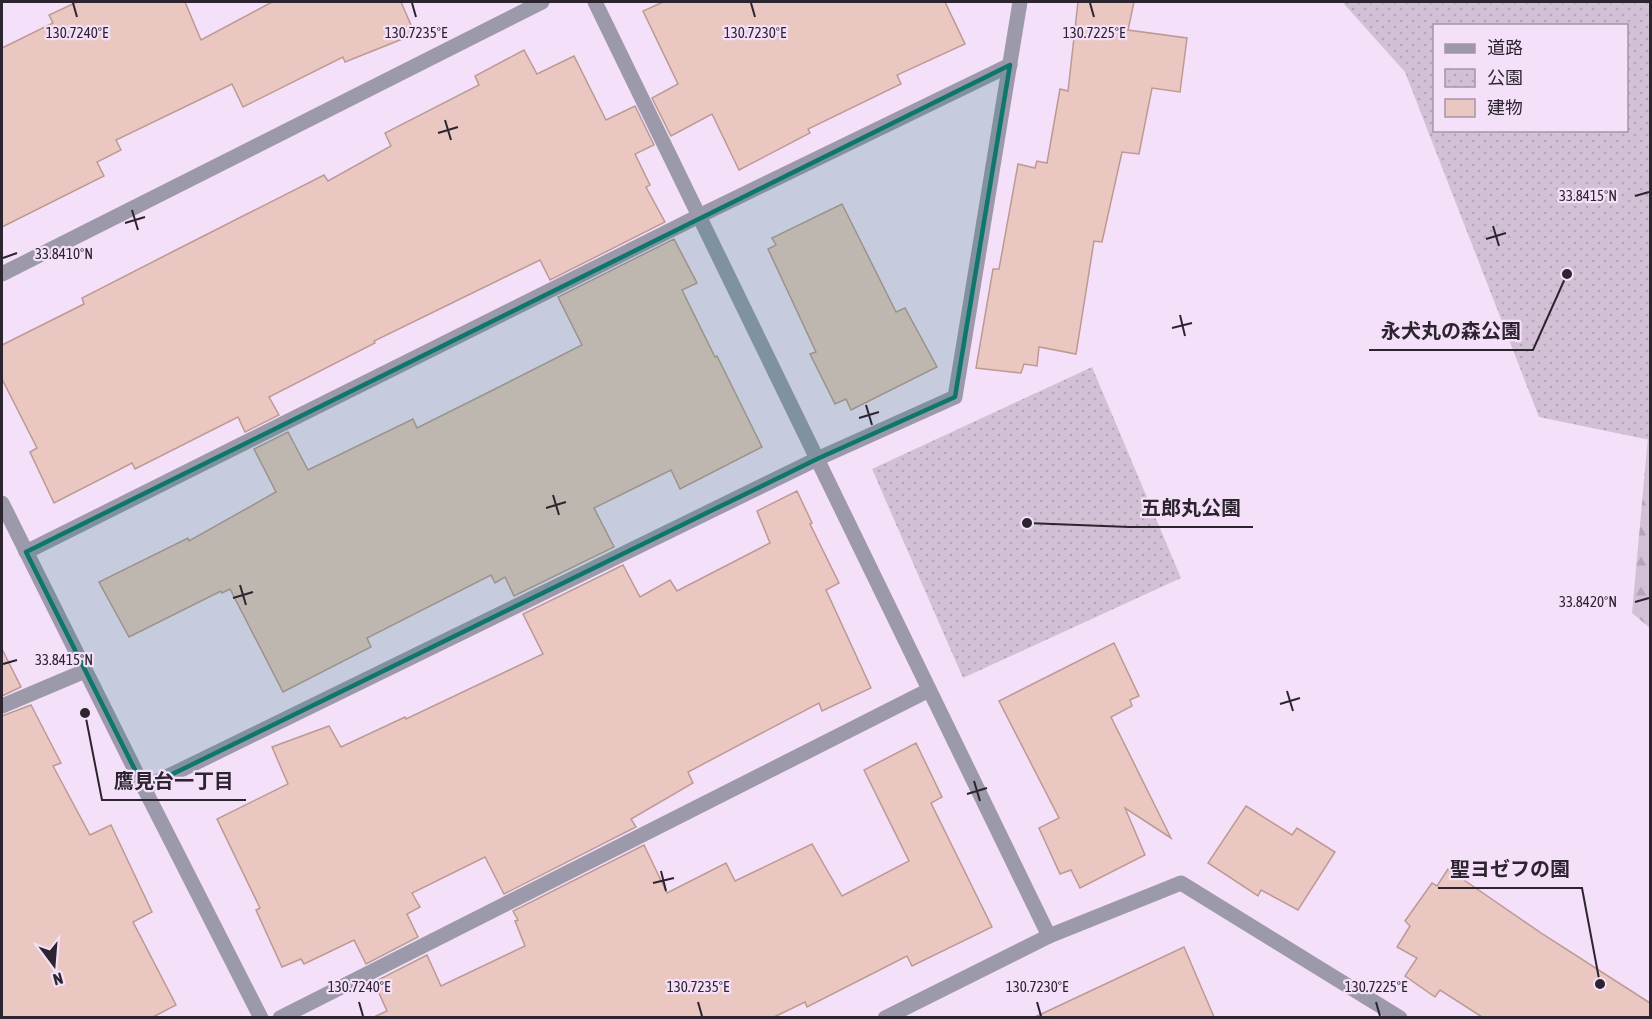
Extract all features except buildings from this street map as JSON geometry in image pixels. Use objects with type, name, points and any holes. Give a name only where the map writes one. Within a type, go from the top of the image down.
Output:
[{"type":"street","points":[[2,274],[542,2]]},
{"type":"street","points":[[595,2],[1049,936]]},
{"type":"street","points":[[144,788],[817,459],[955,397],[1020,2]]},
{"type":"street","points":[[26,552],[699,216],[1010,65]]},
{"type":"street","points":[[2,502],[261,1017]]},
{"type":"street","points":[[2,706],[86,671]]},
{"type":"street","points":[[280,1017],[929,690]]},
{"type":"street","points":[[885,1017],[1049,936],[1181,883],[1400,1017]]},
{"type":"highlighted area","points":[[1010,65],[955,397],[817,459],[144,788],[26,552]]},
{"type":"green space","points":[[1345,2],[1650,2],[1650,440],[1539,417],[1405,72],[1344,4]]},
{"type":"green space","points":[[1092,367],[1181,578],[963,678],[872,469]]},
{"type":"green space","points":[[1648,437],[1650,437],[1650,628],[1632,613]]},
{"type":"place","name":"永犬丸の森公園","points":[[1567,274]]},
{"type":"place","name":"五郎丸公園","points":[[1027,523]]},
{"type":"place","name":"鷹見台一丁目","points":[[85,713]]},
{"type":"place","name":"聖ヨゼフの園","points":[[1600,984]]}]
